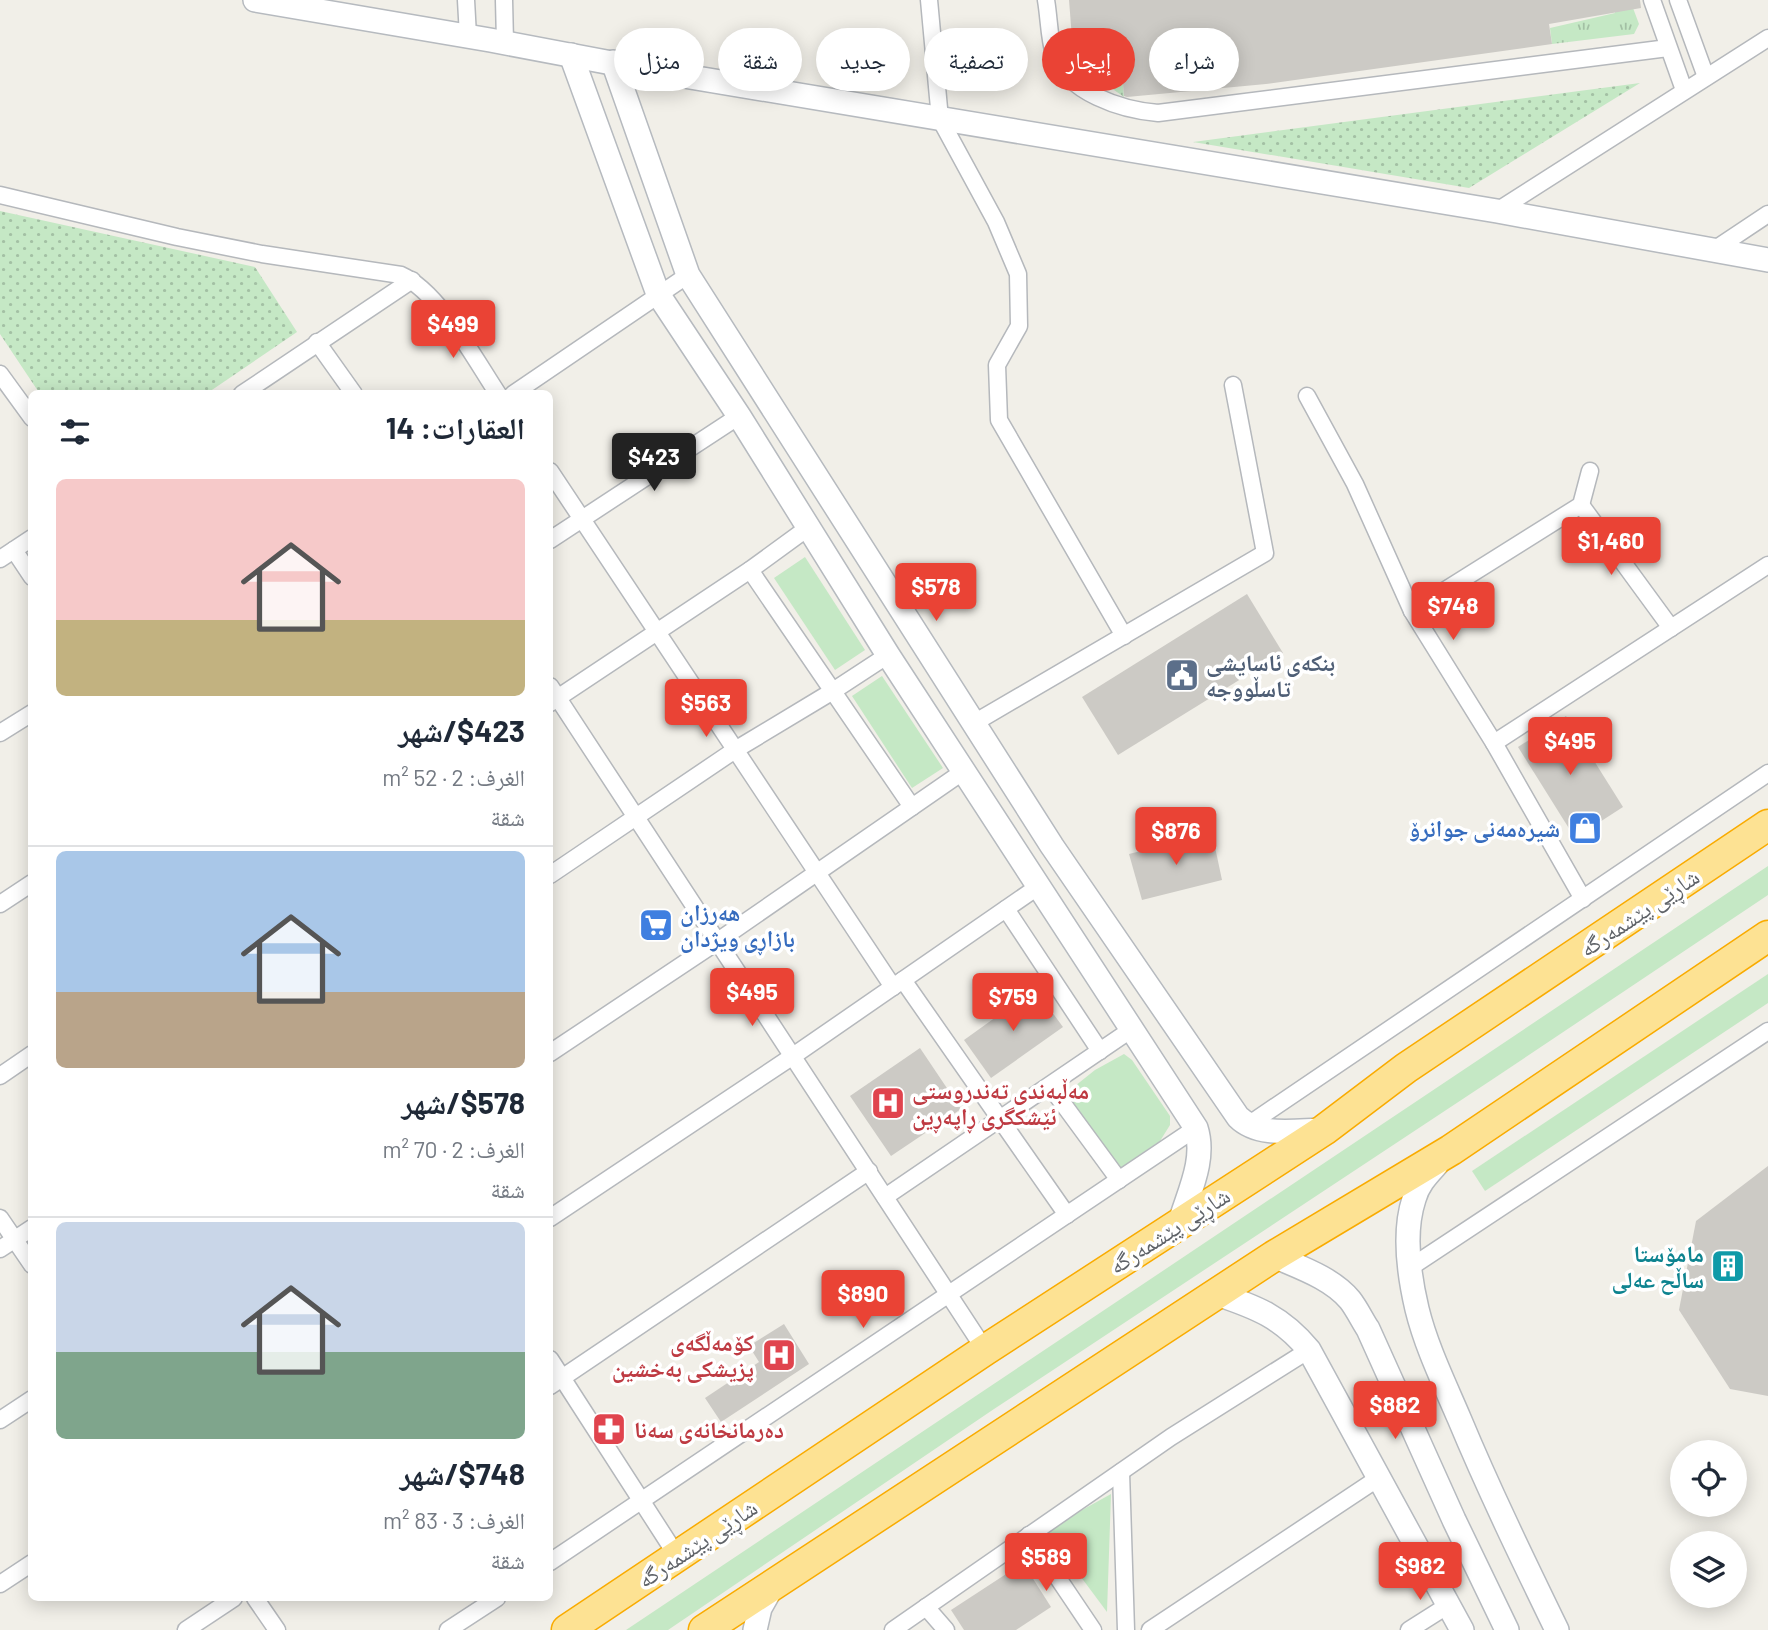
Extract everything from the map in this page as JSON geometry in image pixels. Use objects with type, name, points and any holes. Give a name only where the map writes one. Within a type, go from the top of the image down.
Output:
[{"type":"highway","name":"شاڕێی پێشمەرگە","points":[[567,1630],[985,1350],[1324,1130],[1406,1068],[1768,825]]},
{"type":"highway","points":[[704,1630],[1274,1256],[1451,1150],[1768,936]]},
{"type":"main road","points":[[255,0],[654,71],[1497,211],[1768,260]]},
{"type":"main road","points":[[571,55],[658,294],[1196,1128],[1200,1150],[1199,1163],[1180,1222]]},
{"type":"main road","points":[[613,62],[688,275],[1052,846],[1234,1112],[1248,1125],[1264,1130],[1324,1130]]},
{"type":"main road","points":[[1451,1150],[1421,1181],[1413,1199],[1409,1227],[1417,1309],[1477,1462],[1557,1630]]},
{"type":"main road","points":[[1274,1256],[1325,1280],[1350,1300],[1368,1329],[1507,1630]]},
{"type":"main road","points":[[1217,1294],[1266,1312],[1297,1335],[1309,1350],[1462,1630]]},
{"type":"main road","points":[[755,1630],[760,1608],[776,1581]]},
{"type":"street","points":[[467,0],[468,36]]},
{"type":"street","points":[[504,0],[505,43]]},
{"type":"street","points":[[929,0],[940,119],[996,222],[1018,274],[1019,326],[997,365],[999,420],[1124,636]]},
{"type":"street","points":[[1046,0],[1054,54],[1067,75],[1092,94],[1127,108],[1150,113],[1668,48]]},
{"type":"street","points":[[1652,0],[1684,90]]},
{"type":"street","points":[[1678,0],[1706,77]]},
{"type":"street","points":[[1497,211],[1768,38]]},
{"type":"street","points":[[0,195],[177,237],[262,254],[389,272],[412,280],[431,295],[495,390]]},
{"type":"street","points":[[1714,250],[1768,215]]},
{"type":"street","points":[[519,390],[688,275]]},
{"type":"street","points":[[249,390],[412,280]]},
{"type":"street","points":[[317,342],[351,390]]},
{"type":"street","points":[[0,374],[28,412]]},
{"type":"street","points":[[974,723],[1265,553],[1233,385]]},
{"type":"street","points":[[1307,396],[1355,484],[1412,611],[1494,743],[1583,898]]},
{"type":"street","points":[[553,538],[739,416]]},
{"type":"street","points":[[1412,611],[1581,505],[1590,471]]},
{"type":"street","points":[[553,476],[816,872],[1001,1119],[1067,1215]]},
{"type":"street","points":[[1581,505],[1671,628]]},
{"type":"street","points":[[553,694],[750,570],[809,527]]},
{"type":"street","points":[[28,541],[7,555],[28,573]]},
{"type":"street","points":[[1494,743],[1768,565]]},
{"type":"street","points":[[750,570],[912,807]]},
{"type":"street","points":[[553,873],[735,750],[833,691],[888,654]]},
{"type":"street","points":[[553,696],[718,941],[985,1350]]},
{"type":"street","points":[[0,733],[28,716]]},
{"type":"street","points":[[553,1051],[964,771]]},
{"type":"street","points":[[1248,1125],[1768,773]]},
{"type":"street","points":[[0,904],[28,886]]},
{"type":"street","points":[[553,1216],[793,1056],[1039,886]]},
{"type":"street","points":[[1006,909],[1100,1051]]},
{"type":"street","points":[[885,1197],[1132,1029]]},
{"type":"street","points":[[1411,1267],[1768,1031]]},
{"type":"street","points":[[0,1076],[28,1057]]},
{"type":"street","points":[[1050,1086],[1119,1180]]},
{"type":"street","points":[[553,1560],[1196,1128]]},
{"type":"street","points":[[677,1556],[642,1501],[556,1382],[869,1171]]},
{"type":"street","points":[[0,1218],[28,1259]]},
{"type":"street","points":[[0,1250],[28,1231]]},
{"type":"street","points":[[893,1630],[1217,1407],[1309,1350]]},
{"type":"street","points":[[0,1420],[28,1402]]},
{"type":"street","points":[[1121,1472],[1126,1630]]},
{"type":"street","points":[[1155,1629],[1380,1478]]},
{"type":"street","points":[[1029,1535],[1093,1630]]},
{"type":"street","points":[[0,1584],[28,1566]]},
{"type":"street","points":[[186,1630],[230,1601]]},
{"type":"street","points":[[257,1601],[277,1630]]},
{"type":"street","points":[[448,1630],[492,1601]]},
{"type":"street","points":[[1409,1630],[1450,1604]]},
{"type":"street","points":[[926,1607],[946,1630]]},
{"type":"green space","points":[[1613,0],[1630,0],[1639,24],[1634,34],[1552,44],[1550,28],[1615,13]]},
{"type":"green space","points":[[1640,83],[1469,188],[1193,142]]},
{"type":"green space","points":[[0,211],[255,267],[297,332],[212,390],[37,390],[0,334]]},
{"type":"green space","points":[[805,557],[865,650],[835,670],[774,578]]},
{"type":"green space","points":[[882,676],[943,768],[912,788],[852,696]]},
{"type":"green space","points":[[1768,866],[1768,895],[1490,1081],[994,1409],[668,1630],[626,1630]]},
{"type":"green space","points":[[1768,974],[1768,1003],[1485,1191],[1472,1171]]},
{"type":"green space","points":[[1124,1054],[1132,1060],[1170,1116],[1170,1125],[1160,1141],[1119,1169],[1065,1094],[1095,1070]]},
{"type":"green space","points":[[1111,1494],[1107,1612],[1046,1530]]},
{"type":"building","points":[[1069,0],[1640,0],[1641,8],[1549,24],[1552,44],[1239,87],[1239,28],[1149,28],[1149,91],[1191,91],[1127,97],[1124,96],[1124,91],[1135,91],[1135,28],[1071,28]]},
{"type":"building","name":"بنکەی ئاسایشی تاسڵووجە","points":[[1247,594],[1283,653],[1118,755],[1082,697]]},
{"type":"building","points":[[1566,716],[1623,807],[1575,838],[1518,747]]},
{"type":"building","points":[[1212,833],[1222,880],[1142,900],[1129,854]]},
{"type":"building","points":[[1035,989],[1063,1027],[991,1078],[964,1040]]},
{"type":"building","name":"مەڵبەندی تەندروستی ئێشکگری ڕاپەڕین","points":[[920,1048],[961,1109],[891,1156],[850,1096]]},
{"type":"building","name":"مامۆستا ساڵح عەلی","points":[[1768,1166],[1768,1396],[1730,1389],[1679,1310],[1696,1221]]},
{"type":"building","points":[[784,1324],[809,1364],[721,1422],[705,1398],[759,1362],[749,1346]]},
{"type":"building","points":[[1023,1563],[1051,1607],[1016,1630],[964,1630],[951,1610]]},
{"type":"place","name":"بنکەی ئاسایشی تاسڵووجە","points":[[1182,675]]},
{"type":"place","name":"شیرەمەنی جوانرۆ","points":[[1585,828]]},
{"type":"place","name":"ھەرزان بازاڕی ویژدان","points":[[656,925]]},
{"type":"place","name":"مەڵبەندی تەندروستی ئێشکگری ڕاپەڕین","points":[[888,1103]]},
{"type":"place","name":"مامۆستا ساڵح عەلی","points":[[1728,1266]]},
{"type":"place","name":"کۆمەڵگەی پزیشکی بەخشین","points":[[779,1355]]},
{"type":"place","name":"دەرمانخانەی سەنا","points":[[609,1429]]}]
